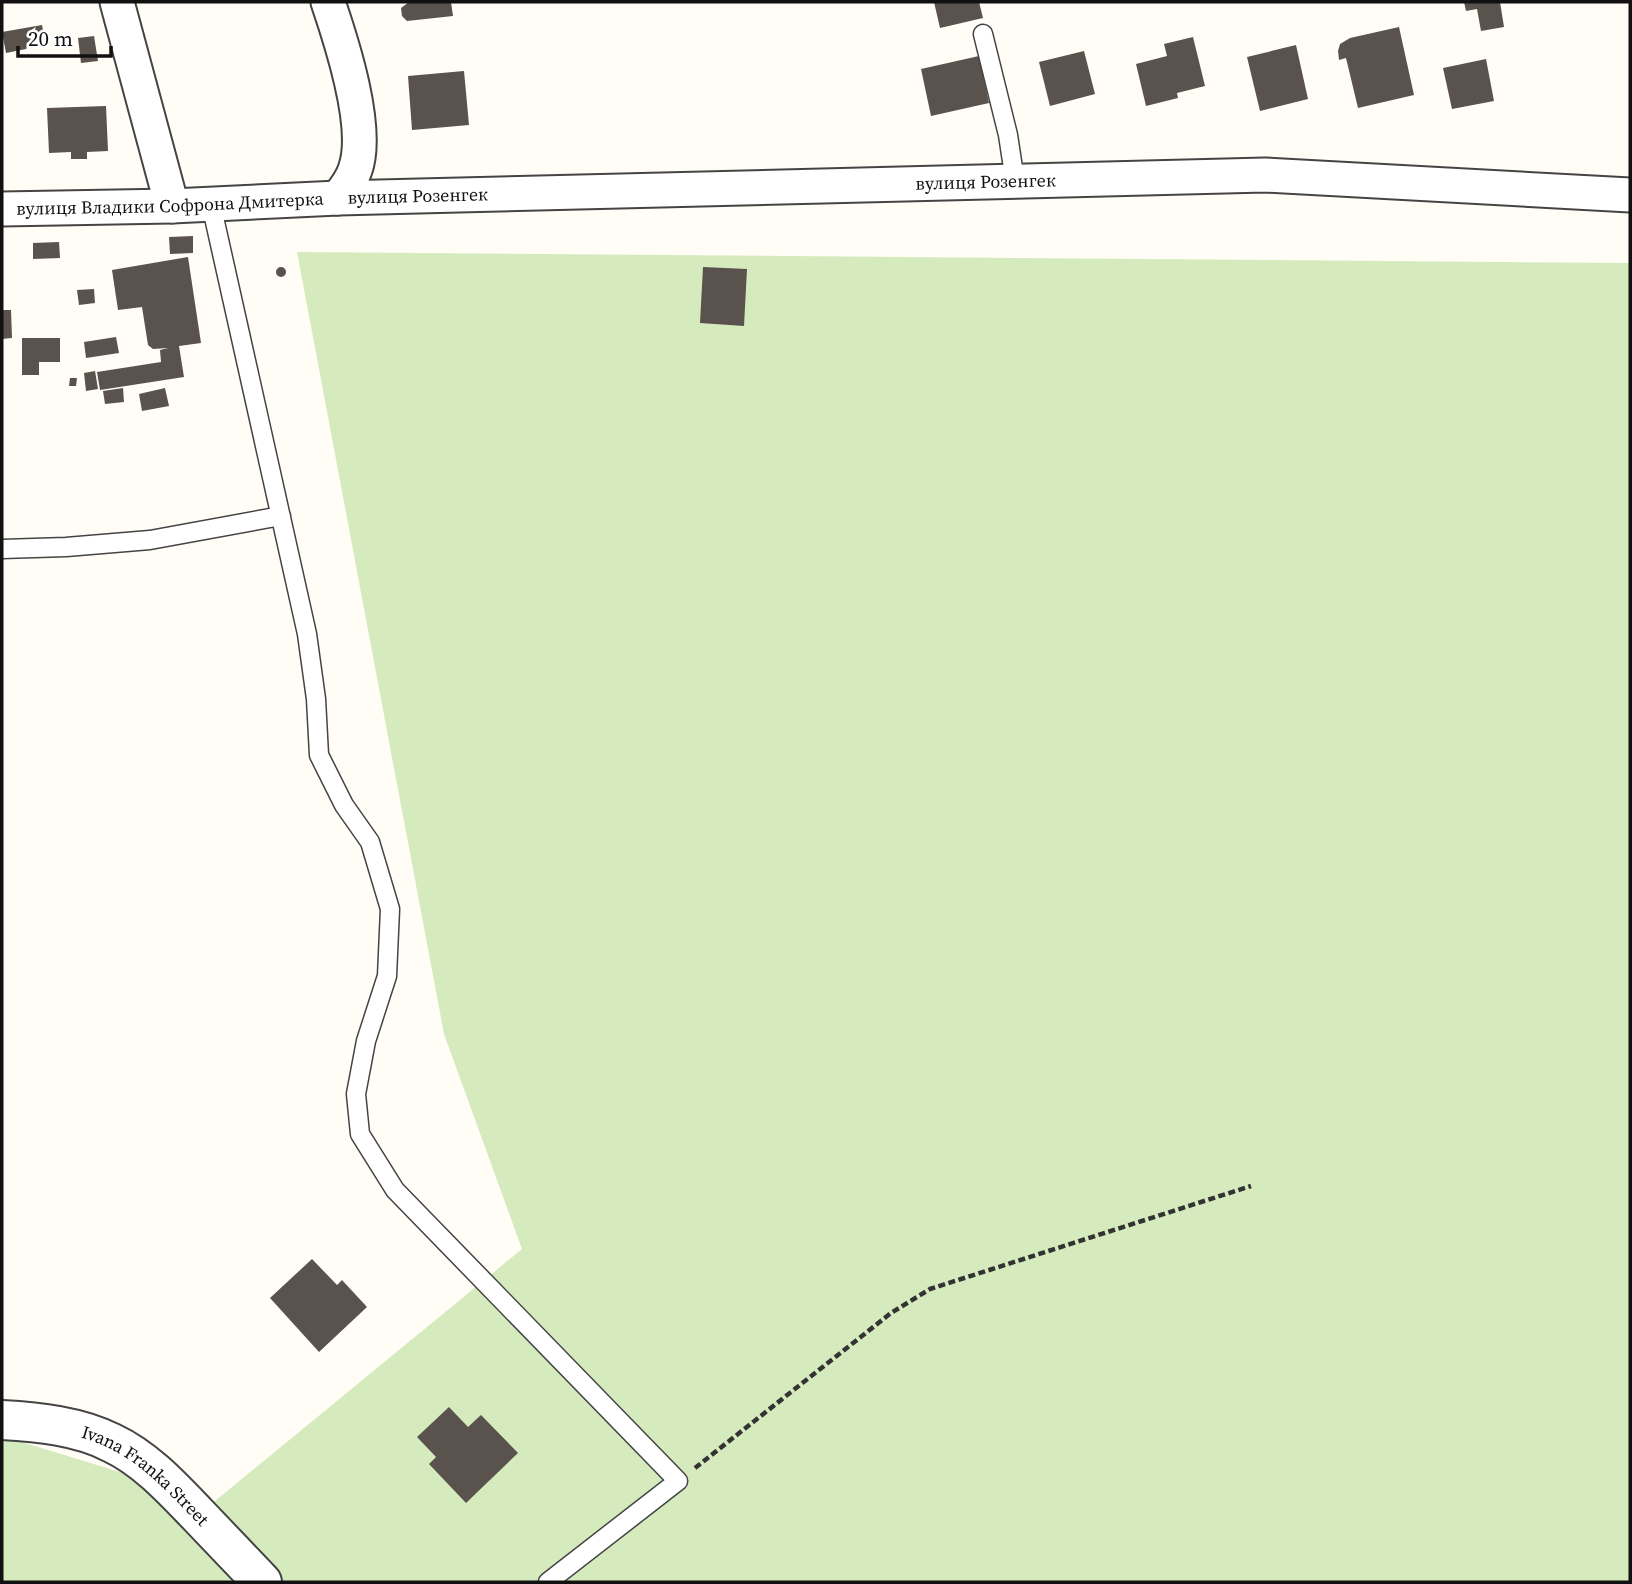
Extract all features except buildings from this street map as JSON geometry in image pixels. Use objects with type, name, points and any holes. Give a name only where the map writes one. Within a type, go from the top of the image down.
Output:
[{"type":"street","points":[[117,2],[172,206]]},
{"type":"street","points":[[328,2],[341,37],[356,102],[360,144],[355,171],[338,198]]},
{"type":"street","name":"вулиця Розенгек","points":[[338,198],[1265,175],[1630,195]]},
{"type":"street","name":"вулиця Владики Софрона Дмитерка","points":[[2,209],[172,206],[338,198]]},
{"type":"street","name":"Ivana Franka Street","points":[[2,1420],[64,1427],[112,1442],[128,1452],[165,1481],[250,1578]]},
{"type":"lane","points":[[983,34],[1008,135],[1015,181]]},
{"type":"lane","points":[[211,204],[307,634],[316,699],[319,755],[344,804],[370,842],[390,909],[387,976],[366,1041],[356,1094],[360,1134],[395,1190],[678,1481],[548,1582]]},
{"type":"lane","points":[[2,549],[150,540],[281,516]]},
{"type":"path","points":[[678,1481],[891,1314],[930,1289],[1251,1186]]},
{"type":"green space","points":[[297,252],[1630,263],[1630,1582],[2,1582],[2,1436],[215,1501],[522,1249],[444,1034]]}]
